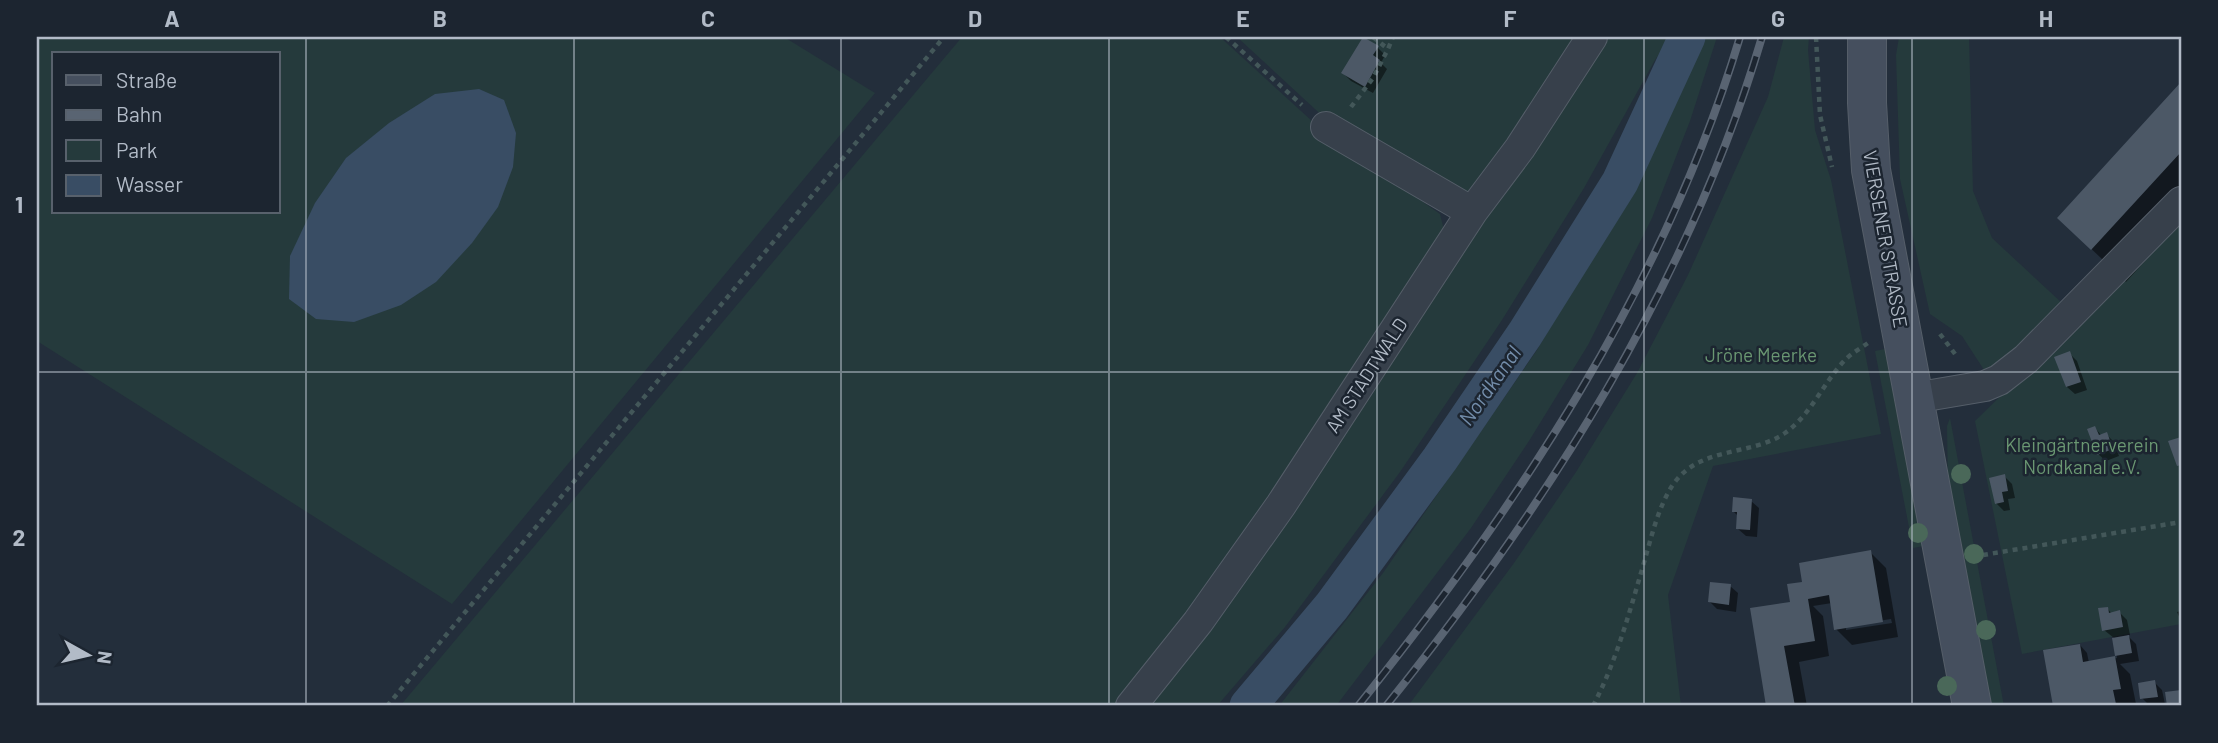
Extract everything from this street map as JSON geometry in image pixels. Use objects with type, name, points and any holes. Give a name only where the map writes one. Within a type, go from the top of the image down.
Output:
[{"type":"main road","name":"VIERSENER STRASSE","points":[[1867,37],[1871,170],[1972,706]]},
{"type":"street","name":"AM STADTWALD","points":[[1131,706],[1198,622],[1281,505],[1472,212],[1520,148],[1592,37]]},
{"type":"street","points":[[1330,129],[1472,212]]},
{"type":"street","points":[[1914,398],[1985,386],[1999,380],[2026,359],[2181,202]]},
{"type":"path","points":[[387,706],[944,37]]},
{"type":"path","points":[[1226,37],[1330,129],[1373,78],[1393,37]]},
{"type":"path","points":[[1373,37],[1388,49]]},
{"type":"path","points":[[1593,706],[1621,642],[1659,512],[1673,484],[1691,467],[1711,456],[1762,444],[1786,433],[1804,415],[1846,359],[1868,342]]},
{"type":"path","points":[[1983,555],[2181,522]]},
{"type":"green space","points":[[37,37],[784,37],[875,93],[452,604],[37,341]]},
{"type":"green space","points":[[962,37],[1220,37],[1324,132],[1440,214],[1446,238],[1253,531],[1118,706],[400,706]]},
{"type":"green space","points":[[1237,37],[1583,37],[1469,195],[1329,122]]},
{"type":"green space","points":[[1600,37],[1671,37],[1655,60],[1584,188],[1502,320],[1400,472],[1285,627],[1217,706],[1141,706]]},
{"type":"green space","points":[[1699,37],[1717,37],[1690,121],[1652,218],[1588,345],[1529,441],[1471,528],[1336,706],[1279,706],[1383,573],[1537,350],[1659,138]]},
{"type":"green space","name":"Jröne Meerke","points":[[1784,37],[1809,37],[1815,130],[1831,180],[1881,434],[1713,466],[1668,595],[1681,706],[1408,706],[1514,563],[1576,472],[1637,373],[1688,275],[1768,97]]},
{"type":"green space","points":[[1899,37],[1969,37],[1973,191],[1992,238],[2062,303],[2018,356],[1986,373],[1962,336],[1930,314],[1900,179],[1896,55]]},
{"type":"green space","name":"Kleingärtnerverein Nordkanal e.V.","points":[[2181,220],[2181,624],[2022,654],[1975,421]]},
{"type":"green space","points":[[1885,349],[1924,546],[1913,548],[1875,351]]},
{"type":"green space","points":[[1950,418],[2004,706],[1989,706],[1948,488],[1947,426]]},
{"type":"water","points":[[479,89],[504,100],[516,133],[513,167],[498,207],[472,243],[436,282],[401,305],[354,322],[316,319],[289,299],[290,256],[315,203],[346,158],[389,123],[435,94]]},
{"type":"building","points":[[1363,37],[1379,46],[1373,55],[1380,60],[1365,87],[1341,73]]},
{"type":"building","points":[[2181,82],[2181,152],[2091,250],[2057,218]]},
{"type":"building","points":[[2070,351],[2081,382],[2066,387],[2054,357]]},
{"type":"building","points":[[2095,426],[2099,435],[2107,432],[2113,449],[2097,455],[2087,429]]},
{"type":"building","points":[[2181,437],[2181,465],[2177,466],[2168,441]]},
{"type":"building","points":[[2005,474],[2008,491],[2002,492],[2004,502],[1995,504],[1989,478]]},
{"type":"building","points":[[1733,497],[1752,499],[1750,530],[1736,529],[1737,512],[1732,512]]},
{"type":"building","points":[[1871,550],[1883,622],[1834,630],[1829,595],[1808,599],[1815,641],[1784,646],[1795,706],[1766,706],[1750,608],[1790,602],[1787,584],[1802,582],[1799,563]]},
{"type":"building","points":[[1710,582],[1731,584],[1729,605],[1708,602]]},
{"type":"building","points":[[2108,607],[2109,613],[2120,610],[2123,627],[2102,631],[2098,608]]},
{"type":"building","points":[[2129,635],[2132,653],[2115,656],[2112,638]]},
{"type":"building","points":[[2080,644],[2083,662],[2115,656],[2121,689],[2113,690],[2116,704],[2120,703],[2120,706],[2053,706],[2043,650]]},
{"type":"building","points":[[2155,680],[2158,697],[2140,699],[2138,683]]},
{"type":"building","points":[[2181,690],[2181,706],[2167,706],[2165,692]]},
{"type":"waterway","name":"Nordkanal","points":[[1248,706],[1332,606],[1440,459],[1525,334],[1620,182],[1687,37]]},
{"type":"railway","points":[[1358,706],[1418,630],[1530,471],[1629,305],[1671,218],[1709,129],[1740,37]]},
{"type":"railway","points":[[1386,706],[1502,552],[1607,390],[1653,305],[1695,218],[1731,128],[1762,37]]}]
